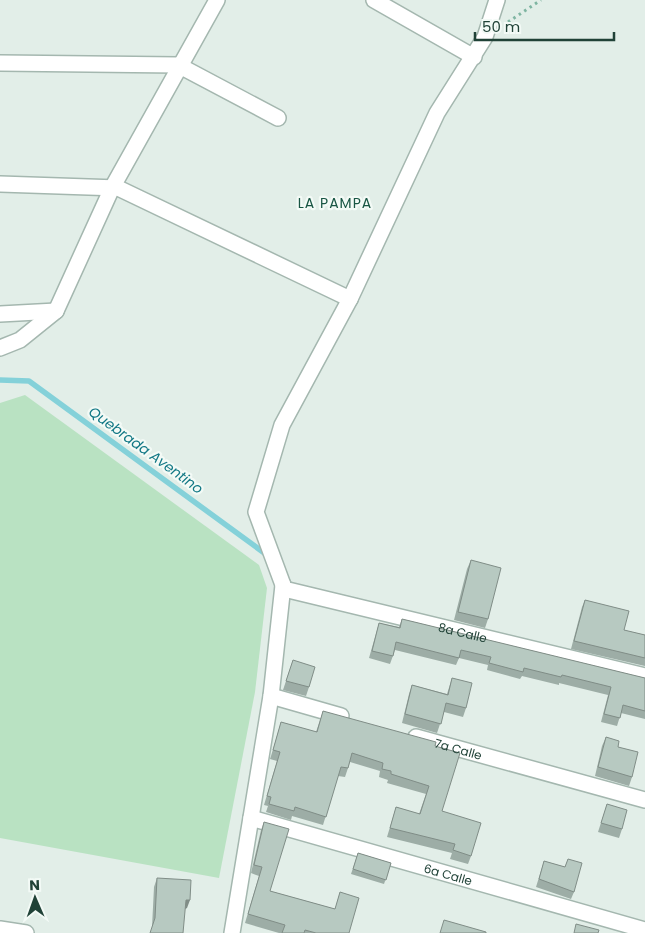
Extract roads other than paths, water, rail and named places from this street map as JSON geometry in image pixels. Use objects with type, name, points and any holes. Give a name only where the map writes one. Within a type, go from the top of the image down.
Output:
[{"type":"street","points":[[0,348],[20,340],[56,312],[112,188],[217,0]]},
{"type":"street","points":[[374,0],[474,57]]},
{"type":"street","points":[[232,933],[270,696],[283,585],[256,512],[282,425],[350,299],[437,113],[485,37],[497,0]]},
{"type":"street","points":[[0,63],[180,66],[278,118]]},
{"type":"street","points":[[0,184],[118,188],[350,299]]},
{"type":"street","points":[[0,314],[56,312]]},
{"type":"street","name":"8a Calle","points":[[283,585],[284,589],[645,676]]},
{"type":"street","points":[[270,696],[359,721]]},
{"type":"street","name":"7a Calle","points":[[406,734],[645,800]]},
{"type":"street","name":"6a Calle","points":[[251,818],[645,930]]},
{"type":"street","points":[[0,928],[26,933]]},
{"type":"waterway","name":"Quebrada Aventino","points":[[0,380],[29,381],[267,555]]},
{"type":"district","name":"LA PAMPA","points":[[335,203]]}]
